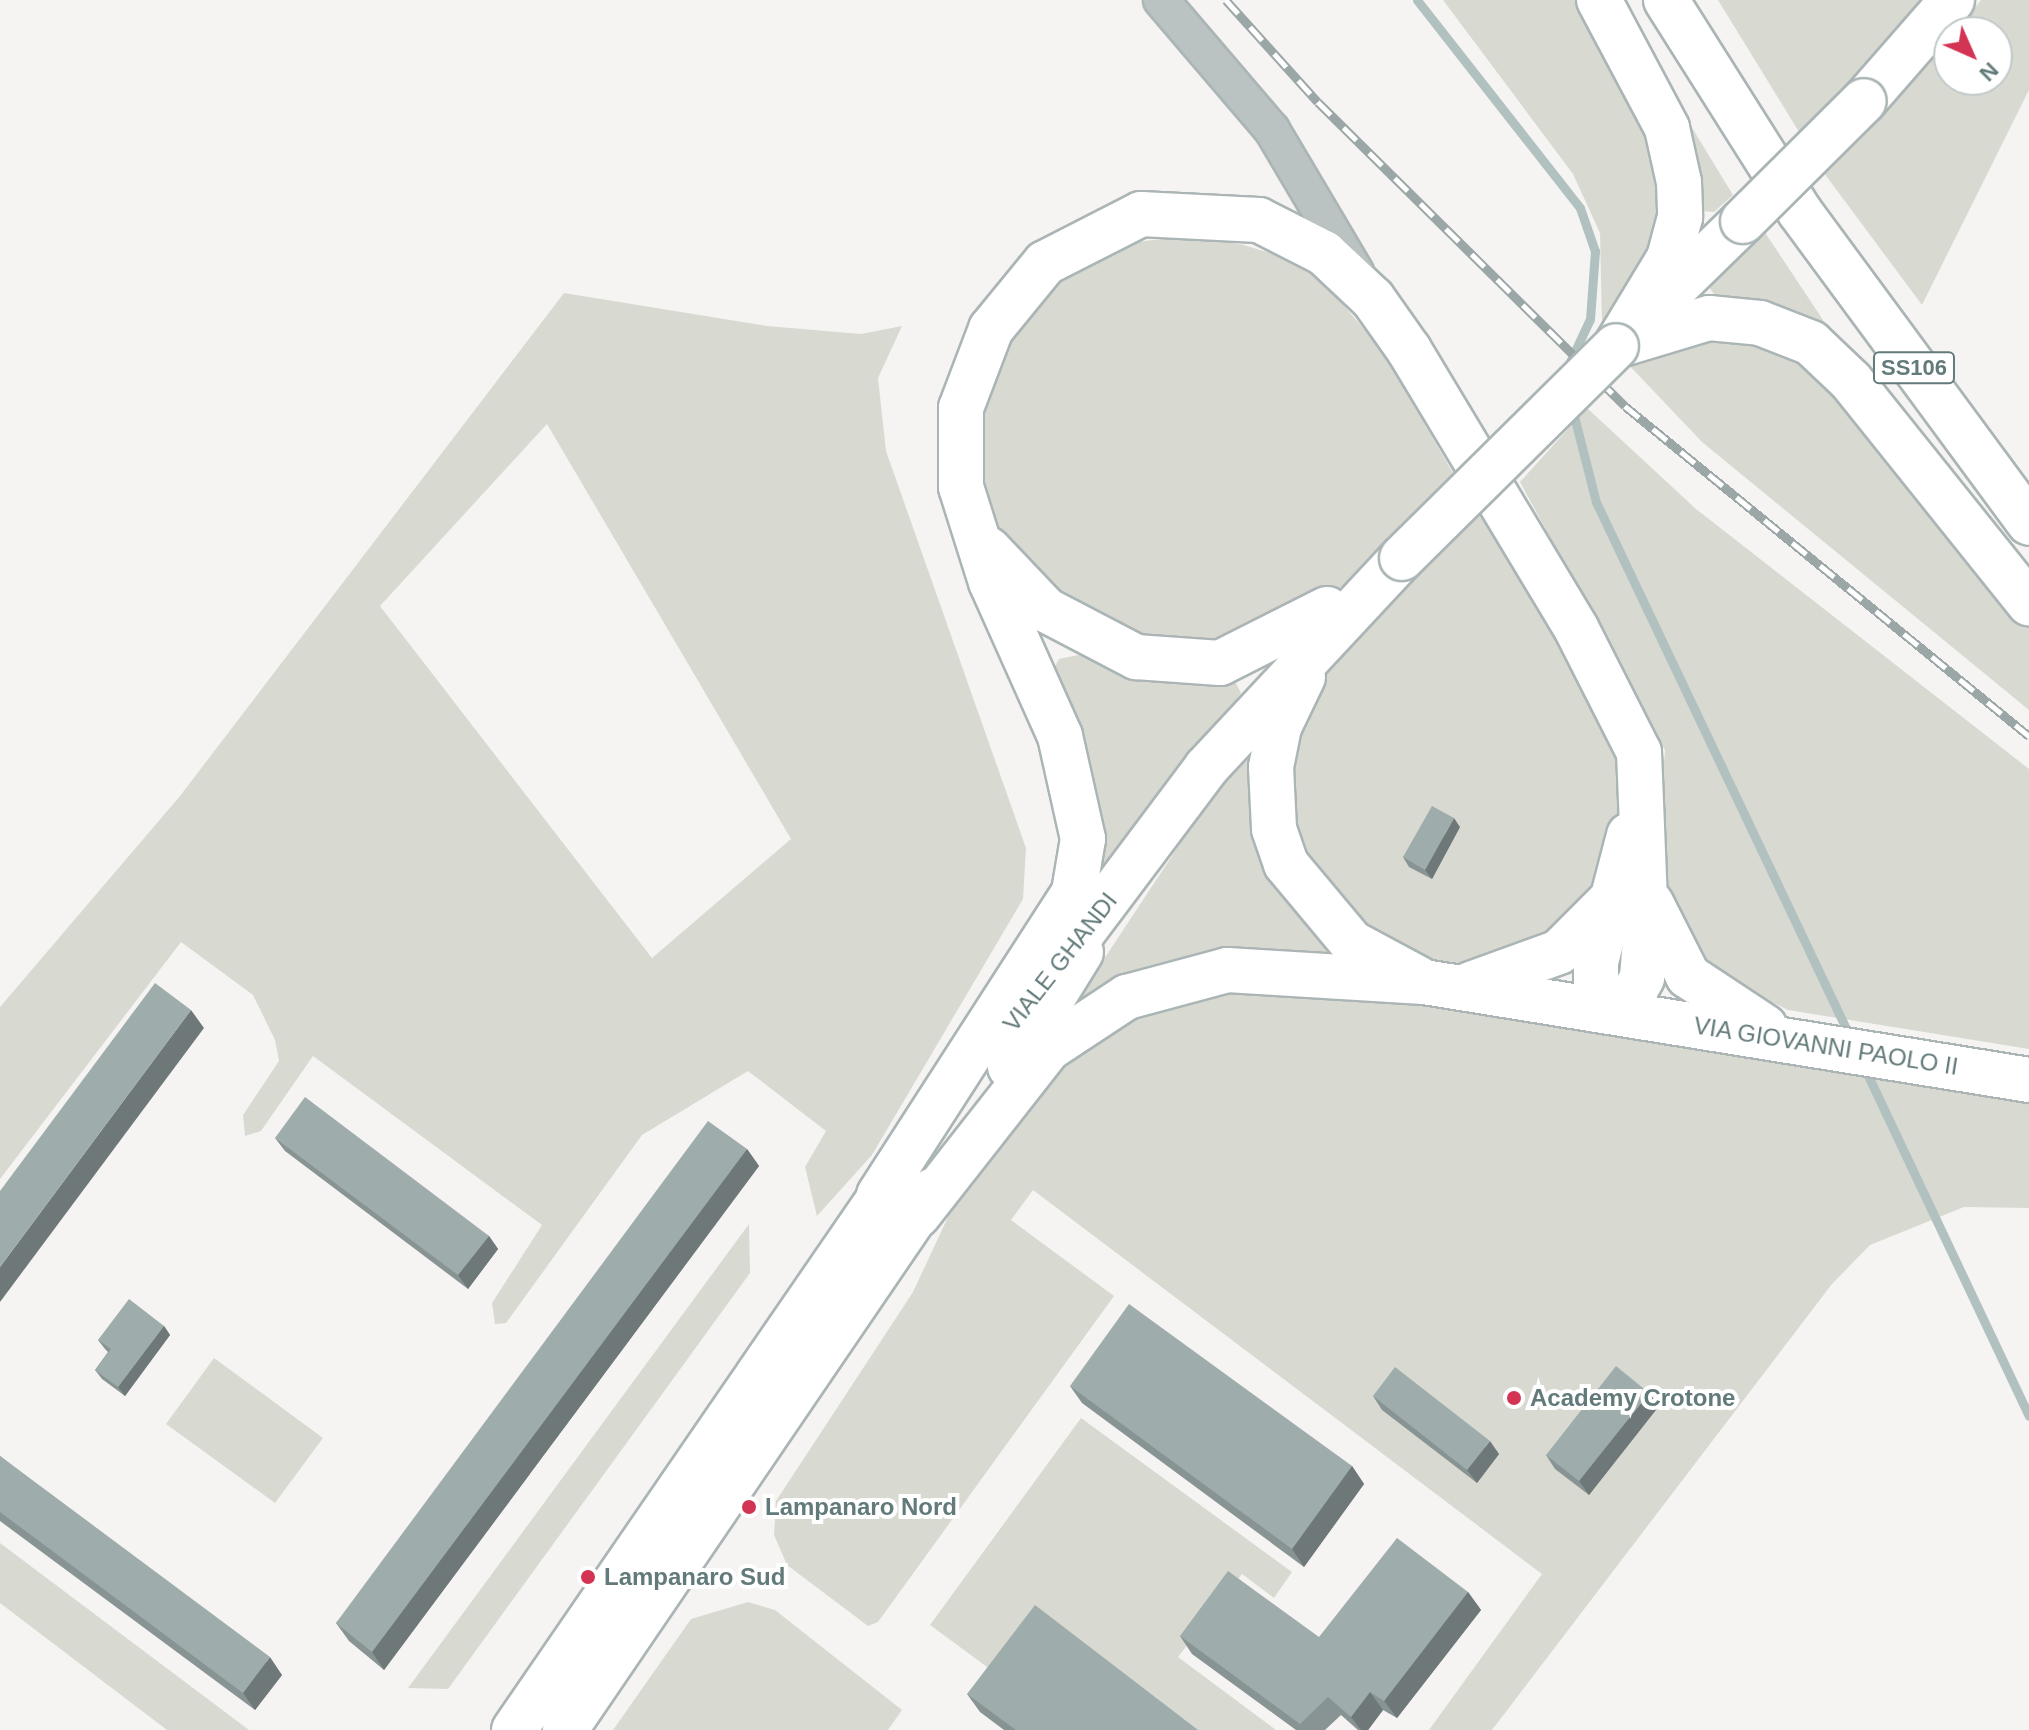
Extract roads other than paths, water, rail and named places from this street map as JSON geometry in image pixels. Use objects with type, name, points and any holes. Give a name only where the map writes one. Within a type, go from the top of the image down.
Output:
[{"type":"main road","points":[[1599,0],[1667,128],[1679,182],[1680,217],[1669,258],[1616,346]]},
{"type":"main road","name":"SS106","points":[[1666,0],[1800,212],[2029,523]]},
{"type":"main road","points":[[1693,0],[1800,212]]},
{"type":"main road","points":[[1129,875],[1263,701],[1402,558],[1864,101],[1952,0]]},
{"type":"main road","points":[[879,1195],[1074,892],[1083,839],[1060,736],[991,582],[981,542],[961,487],[961,408],[991,329],[1045,263],[1141,214],[1226,214],[1259,220],[1324,253],[1373,299],[1621,708],[1639,752],[1642,786],[1630,889],[1596,962],[1609,1012]]},
{"type":"main road","points":[[1616,346],[1709,318],[1760,323],[1811,343],[1851,381],[2029,603]]},
{"type":"main road","points":[[981,542],[1046,610],[1086,637],[1181,664],[1253,652],[1402,558]]},
{"type":"main road","points":[[1402,558],[1302,679],[1279,727],[1270,797],[1286,864],[1317,909],[1352,943],[1441,985]]},
{"type":"main road","name":"VIALE GHANDI","points":[[514,1730],[879,1195],[1129,875]]},
{"type":"main road","name":"VIALE GHANDI","points":[[565,1730],[918,1215],[1129,875]]},
{"type":"main road","points":[[918,1215],[1048,1049],[1127,997],[1227,970],[1441,985],[1559,952],[1630,889]]},
{"type":"main road","points":[[1630,889],[1688,976],[1795,1042]]},
{"type":"main road","name":"VIA GIOVANNI PAOLO II","points":[[1441,985],[2029,1080]]},
{"type":"street","points":[[1161,0],[1272,130],[1373,299]]},
{"type":"waterway","points":[[1417,0],[1580,208],[1595,251],[1590,319],[1567,368]]},
{"type":"waterway","points":[[1572,408],[1596,502],[1850,1037]]},
{"type":"waterway","points":[[1863,1065],[2029,1416]]},
{"type":"railway","points":[[1226,0],[1318,102],[1625,406],[2029,736]]},
{"type":"place","name":"Academy Crotone","points":[[1514,1398]]},
{"type":"place","name":"Lampanaro Nord","points":[[749,1507]]},
{"type":"place","name":"Lampanaro Sud","points":[[588,1577]]}]
